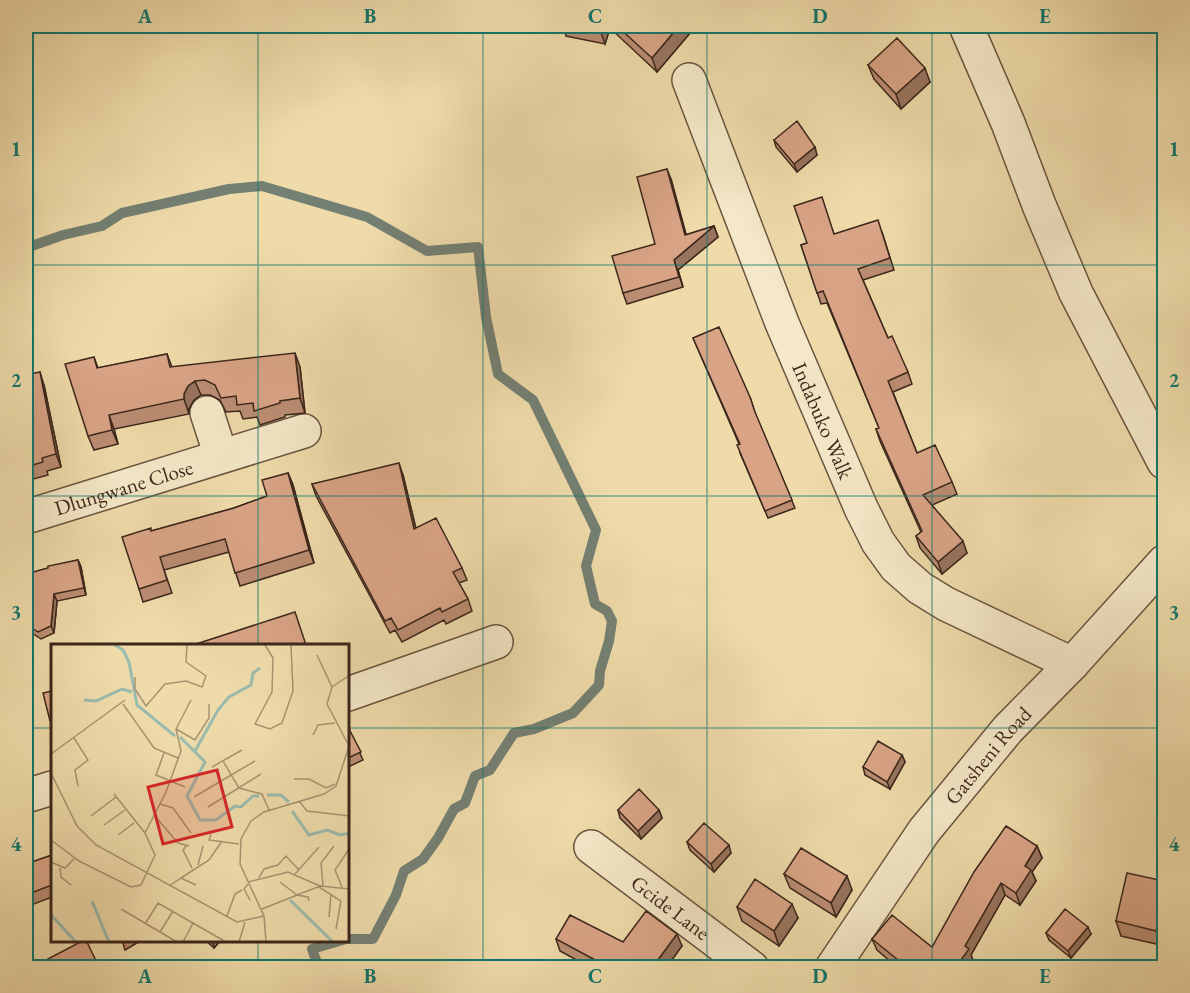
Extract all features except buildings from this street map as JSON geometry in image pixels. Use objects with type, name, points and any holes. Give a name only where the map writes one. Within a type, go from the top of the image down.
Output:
[{"type":"street","points":[[966,26],[1008,123],[1076,293],[1164,462]]},
{"type":"street","name":"Indabuko Walk","points":[[689,80],[782,323],[861,508],[878,542],[896,567],[946,604],[1072,664]]},
{"type":"street","name":"Dlungwane Close","points":[[207,413],[221,456]]},
{"type":"street","name":"Dlungwane Close","points":[[26,517],[304,430]]},
{"type":"street","name":"Gatsheni Road","points":[[832,968],[924,831],[1008,729],[1072,664],[1164,562]]},
{"type":"street","points":[[350,693],[496,642]]},
{"type":"street","points":[[26,796],[51,788]]},
{"type":"street","name":"Gcide Lane","points":[[591,848],[752,968]]},
{"type":"waterway","points":[[26,248],[63,235],[102,226],[122,213],[229,189],[262,186],[367,217],[427,251],[478,247],[486,317],[498,374],[533,400],[596,530],[586,566],[595,604],[607,611],[612,621],[609,641],[600,671],[599,685],[573,713],[534,729],[514,733],[490,770],[475,776],[465,803],[454,809],[423,859],[404,871],[396,895],[373,939],[350,939]]},
{"type":"waterway","points":[[319,968],[312,949],[336,942]]}]
